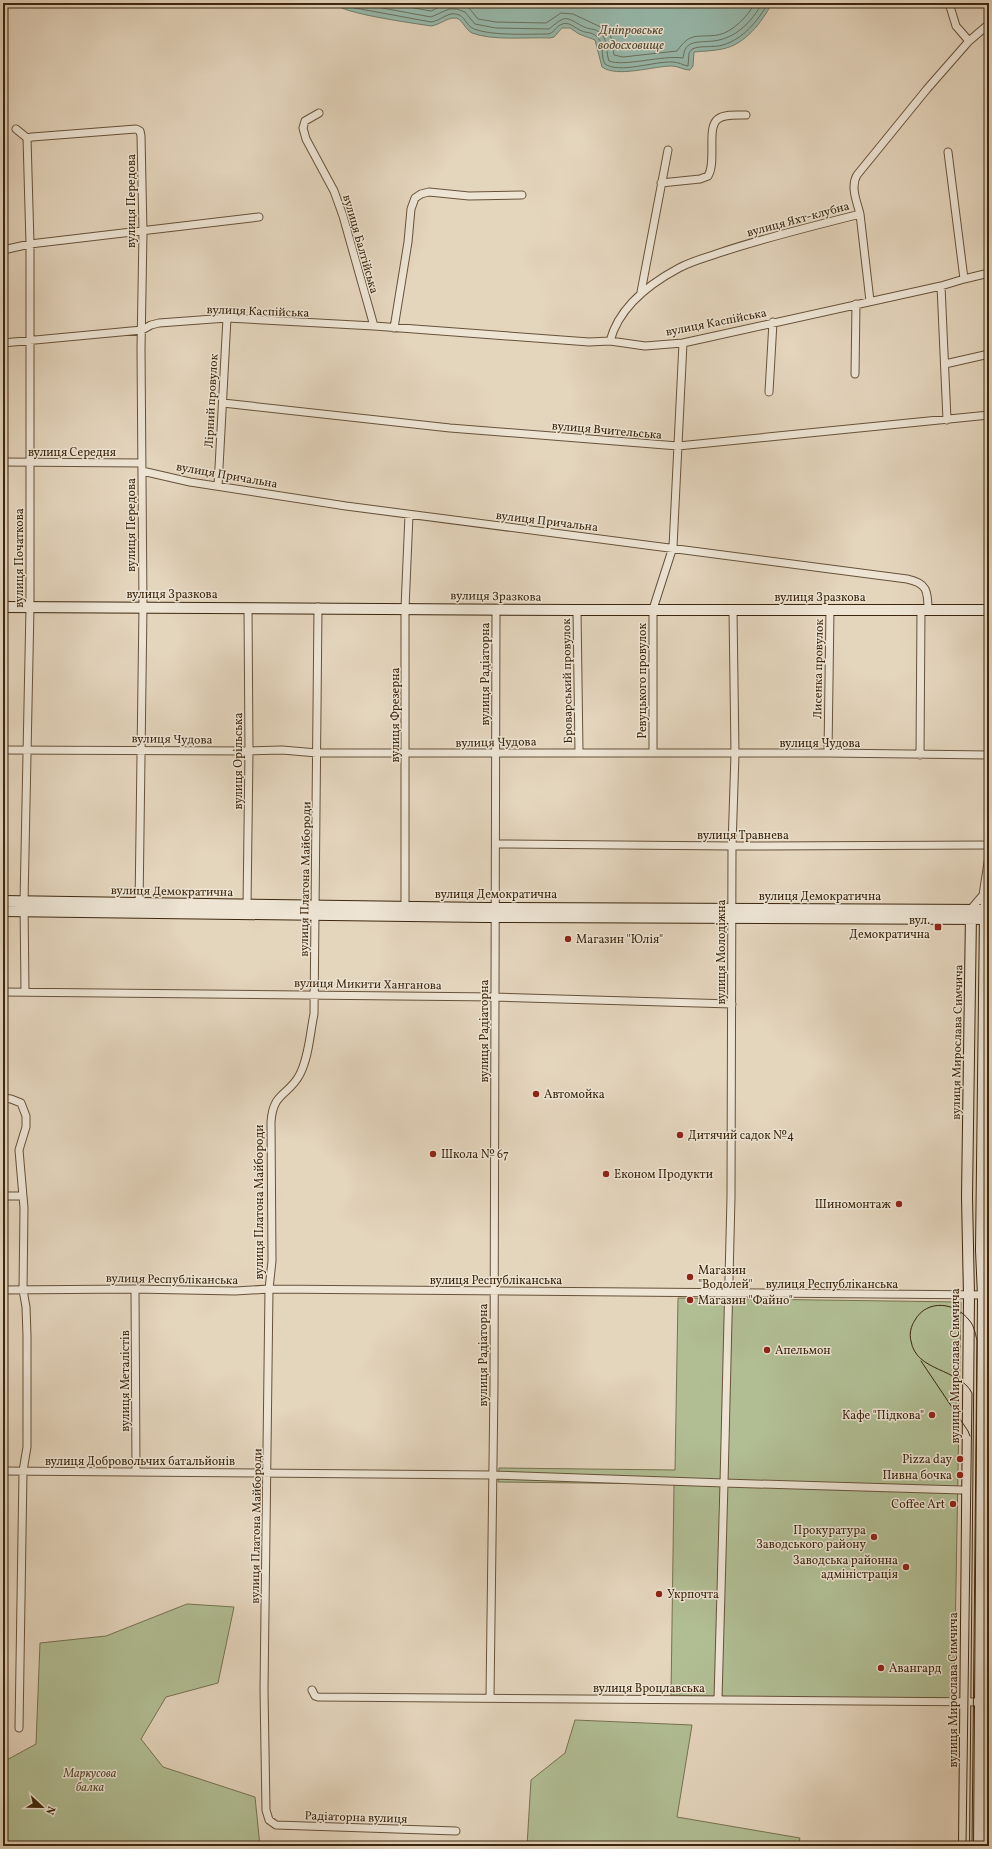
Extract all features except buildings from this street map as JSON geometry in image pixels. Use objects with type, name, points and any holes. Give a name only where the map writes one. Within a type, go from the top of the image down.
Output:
[{"type":"street","points":[[949,3],[956,26],[969,41]]},
{"type":"street","name":"вулиця Яхт-клубна","points":[[610,341],[613,330],[619,319],[641,292],[679,268],[766,238],[860,214],[854,188],[854,182],[857,175],[927,89],[969,41],[989,24]]},
{"type":"street","name":"вулиця Балтійська","points":[[319,113],[305,121],[303,124],[304,133],[310,147],[331,184],[343,216],[374,326]]},
{"type":"street","points":[[661,183],[700,179],[708,176],[712,168],[712,144],[715,122],[718,118],[724,116],[746,115]]},
{"type":"street","points":[[16,129],[27,138]]},
{"type":"street","name":"вулиця Передова","points":[[27,138],[136,129],[140,131],[141,136],[143,232],[143,606],[139,908]]},
{"type":"street","name":"вулиця Початкова","points":[[25,992],[30,607],[30,244],[28,161],[26,146],[27,138]]},
{"type":"street","points":[[641,292],[668,150]]},
{"type":"street","points":[[948,152],[964,278]]},
{"type":"street","points":[[394,328],[408,242],[411,209],[415,198],[421,194],[429,192],[469,196],[522,195]]},
{"type":"street","points":[[860,214],[870,301]]},
{"type":"street","points":[[3,250],[30,244],[143,232],[259,217]]},
{"type":"street","name":"вулиця Каспійська","points":[[3,343],[142,330],[159,323],[227,318],[374,326],[589,342],[610,341],[645,346],[683,343],[941,286],[964,278],[989,274]]},
{"type":"street","points":[[941,286],[948,420]]},
{"type":"street","points":[[856,304],[856,374]]},
{"type":"street","name":"Лірний провулок","points":[[218,486],[227,318]]},
{"type":"street","points":[[769,392],[773,322]]},
{"type":"street","name":"Ревуцького провулок","points":[[653,753],[653,609],[672,548],[683,343]]},
{"type":"street","points":[[945,364],[989,354]]},
{"type":"street","name":"вулиця Вчительська","points":[[223,403],[450,428],[627,444],[678,446],[989,415]]},
{"type":"street","name":"вулиця Середня","points":[[3,462],[142,467]]},
{"type":"street","name":"вулиця Причальна","points":[[142,467],[190,482],[408,515],[914,580],[925,588],[928,594],[924,610],[920,755]]},
{"type":"street","name":"вулиця Фрезерна","points":[[405,912],[406,608],[408,515]]},
{"type":"street","name":"вулиця Зразкова","points":[[3,607],[143,606],[577,610],[989,610]]},
{"type":"street","name":"вулиця Платона Майбороди","points":[[266,1810],[264,1690],[268,1472],[269,1289],[272,1260],[272,1109],[276,1100],[296,1082],[303,1067],[314,1014],[318,607]]},
{"type":"street","name":"вулиця Орільська","points":[[247,909],[249,751],[248,608]]},
{"type":"street","name":"вулиця Радіаторна","points":[[490,1697],[494,1385],[497,844],[495,752],[496,609]]},
{"type":"street","name":"Лисенка провулок","points":[[828,753],[830,609]]},
{"type":"street","name":"Броварський провулок","points":[[577,610],[579,752]]},
{"type":"street","name":"вулиця Молодіжна","points":[[718,1699],[730,1294],[732,846],[735,754],[733,610]]},
{"type":"street","name":"вулиця Чудова","points":[[3,750],[293,750],[317,753],[579,752],[989,755]]},
{"type":"street","name":"вулиця Травнева","points":[[497,844],[732,846],[989,845]]},
{"type":"street","points":[[979,1846],[985,1701],[986,1296],[982,1250],[986,1147],[987,914],[983,895],[989,856]]},
{"type":"street","points":[[971,914],[983,895]]},
{"type":"street","name":"вулиця Демократична","points":[[3,902],[25,906],[405,912],[987,914]]},
{"type":"street","name":"вулиця Демократична","points":[[3,911],[25,906]]},
{"type":"street","name":"вулиця Мирослава Симчича","points":[[964,1846],[969,1296],[967,1198],[971,914]]},
{"type":"street","name":"вулиця Микити Ханганова","points":[[3,992],[495,997],[732,1004]]},
{"type":"street","points":[[3,1098],[11,1098],[21,1103],[24,1109],[26,1127],[19,1150],[23,1196],[23,1290],[26,1307],[27,1336],[27,1448],[23,1471],[19,1728]]},
{"type":"street","points":[[3,1196],[23,1196]]},
{"type":"street","name":"вулиця Республіканська","points":[[3,1290],[135,1289],[235,1291],[269,1289],[986,1296]]},
{"type":"street","name":"вулиця Металістів","points":[[135,1289],[136,1472]]},
{"type":"street","name":"вулиця Добровольчих батальйонів","points":[[3,1471],[268,1472],[492,1476],[962,1490]]},
{"type":"street","name":"вулиця Вроцлавська","points":[[312,1690],[318,1697],[985,1701]]},
{"type":"street","name":"Радіаторна вулиця","points":[[266,1810],[269,1820],[276,1825],[456,1831]]},
{"type":"green space","points":[[678,1298],[961,1302],[954,1698],[839,1700],[671,1695],[674,1484],[498,1482],[499,1468],[675,1470]]},
{"type":"green space","name":"Маркусова балка","points":[[187,1604],[234,1607],[218,1683],[166,1697],[141,1739],[163,1767],[255,1797],[260,1846],[3,1846],[3,1762],[36,1744],[40,1643],[106,1636]]},
{"type":"green space","points":[[575,1720],[692,1725],[677,1817],[800,1838],[798,1846],[527,1846],[531,1780],[565,1753]]},
{"type":"water","name":"Дніпровське водосховище","points":[[333,3],[772,3],[758,25],[738,43],[722,49],[694,52],[693,66],[690,70],[672,66],[664,66],[626,72],[609,70],[602,67],[595,40],[579,34],[570,28],[562,28],[554,37],[550,38],[490,37],[472,33],[457,18],[449,19],[431,26],[350,11]]},
{"type":"tram line","points":[[966,1846],[972,1393],[966,1385],[958,1379],[921,1359],[915,1351],[910,1336],[912,1325],[920,1313],[934,1306],[941,1305],[956,1309],[963,1314],[972,1324],[977,1340],[972,1846]]},
{"type":"tram line","points":[[921,1361],[970,1436]]},
{"type":"place","name":"вул. Демократична","points":[[938,927]]},
{"type":"place","name":"Магазин \"Юлія\"","points":[[568,939]]},
{"type":"place","name":"Автомойка","points":[[536,1094]]},
{"type":"place","name":"Дитячий садок №4","points":[[680,1135]]},
{"type":"place","name":"Школа № 67","points":[[433,1154]]},
{"type":"place","name":"Економ Продукти","points":[[606,1174]]},
{"type":"place","name":"Шиномонтаж","points":[[899,1204]]},
{"type":"place","name":"Магазин \"Водолей\"","points":[[690,1277]]},
{"type":"place","name":"Магазин \"Файно\"","points":[[690,1300]]},
{"type":"place","name":"Апельмон","points":[[767,1350]]},
{"type":"place","name":"Кафе \"Підкова\"","points":[[932,1415]]},
{"type":"place","name":"Pizza day","points":[[960,1459]]},
{"type":"place","name":"Пивна бочка","points":[[960,1475]]},
{"type":"place","name":"Coffee Art","points":[[953,1504]]},
{"type":"place","name":"Прокуратура Заводського району","points":[[874,1537]]},
{"type":"place","name":"Заводська районна адміністрація","points":[[906,1567]]},
{"type":"place","name":"Укрпочта","points":[[659,1594]]},
{"type":"place","name":"Авангард","points":[[881,1668]]}]
